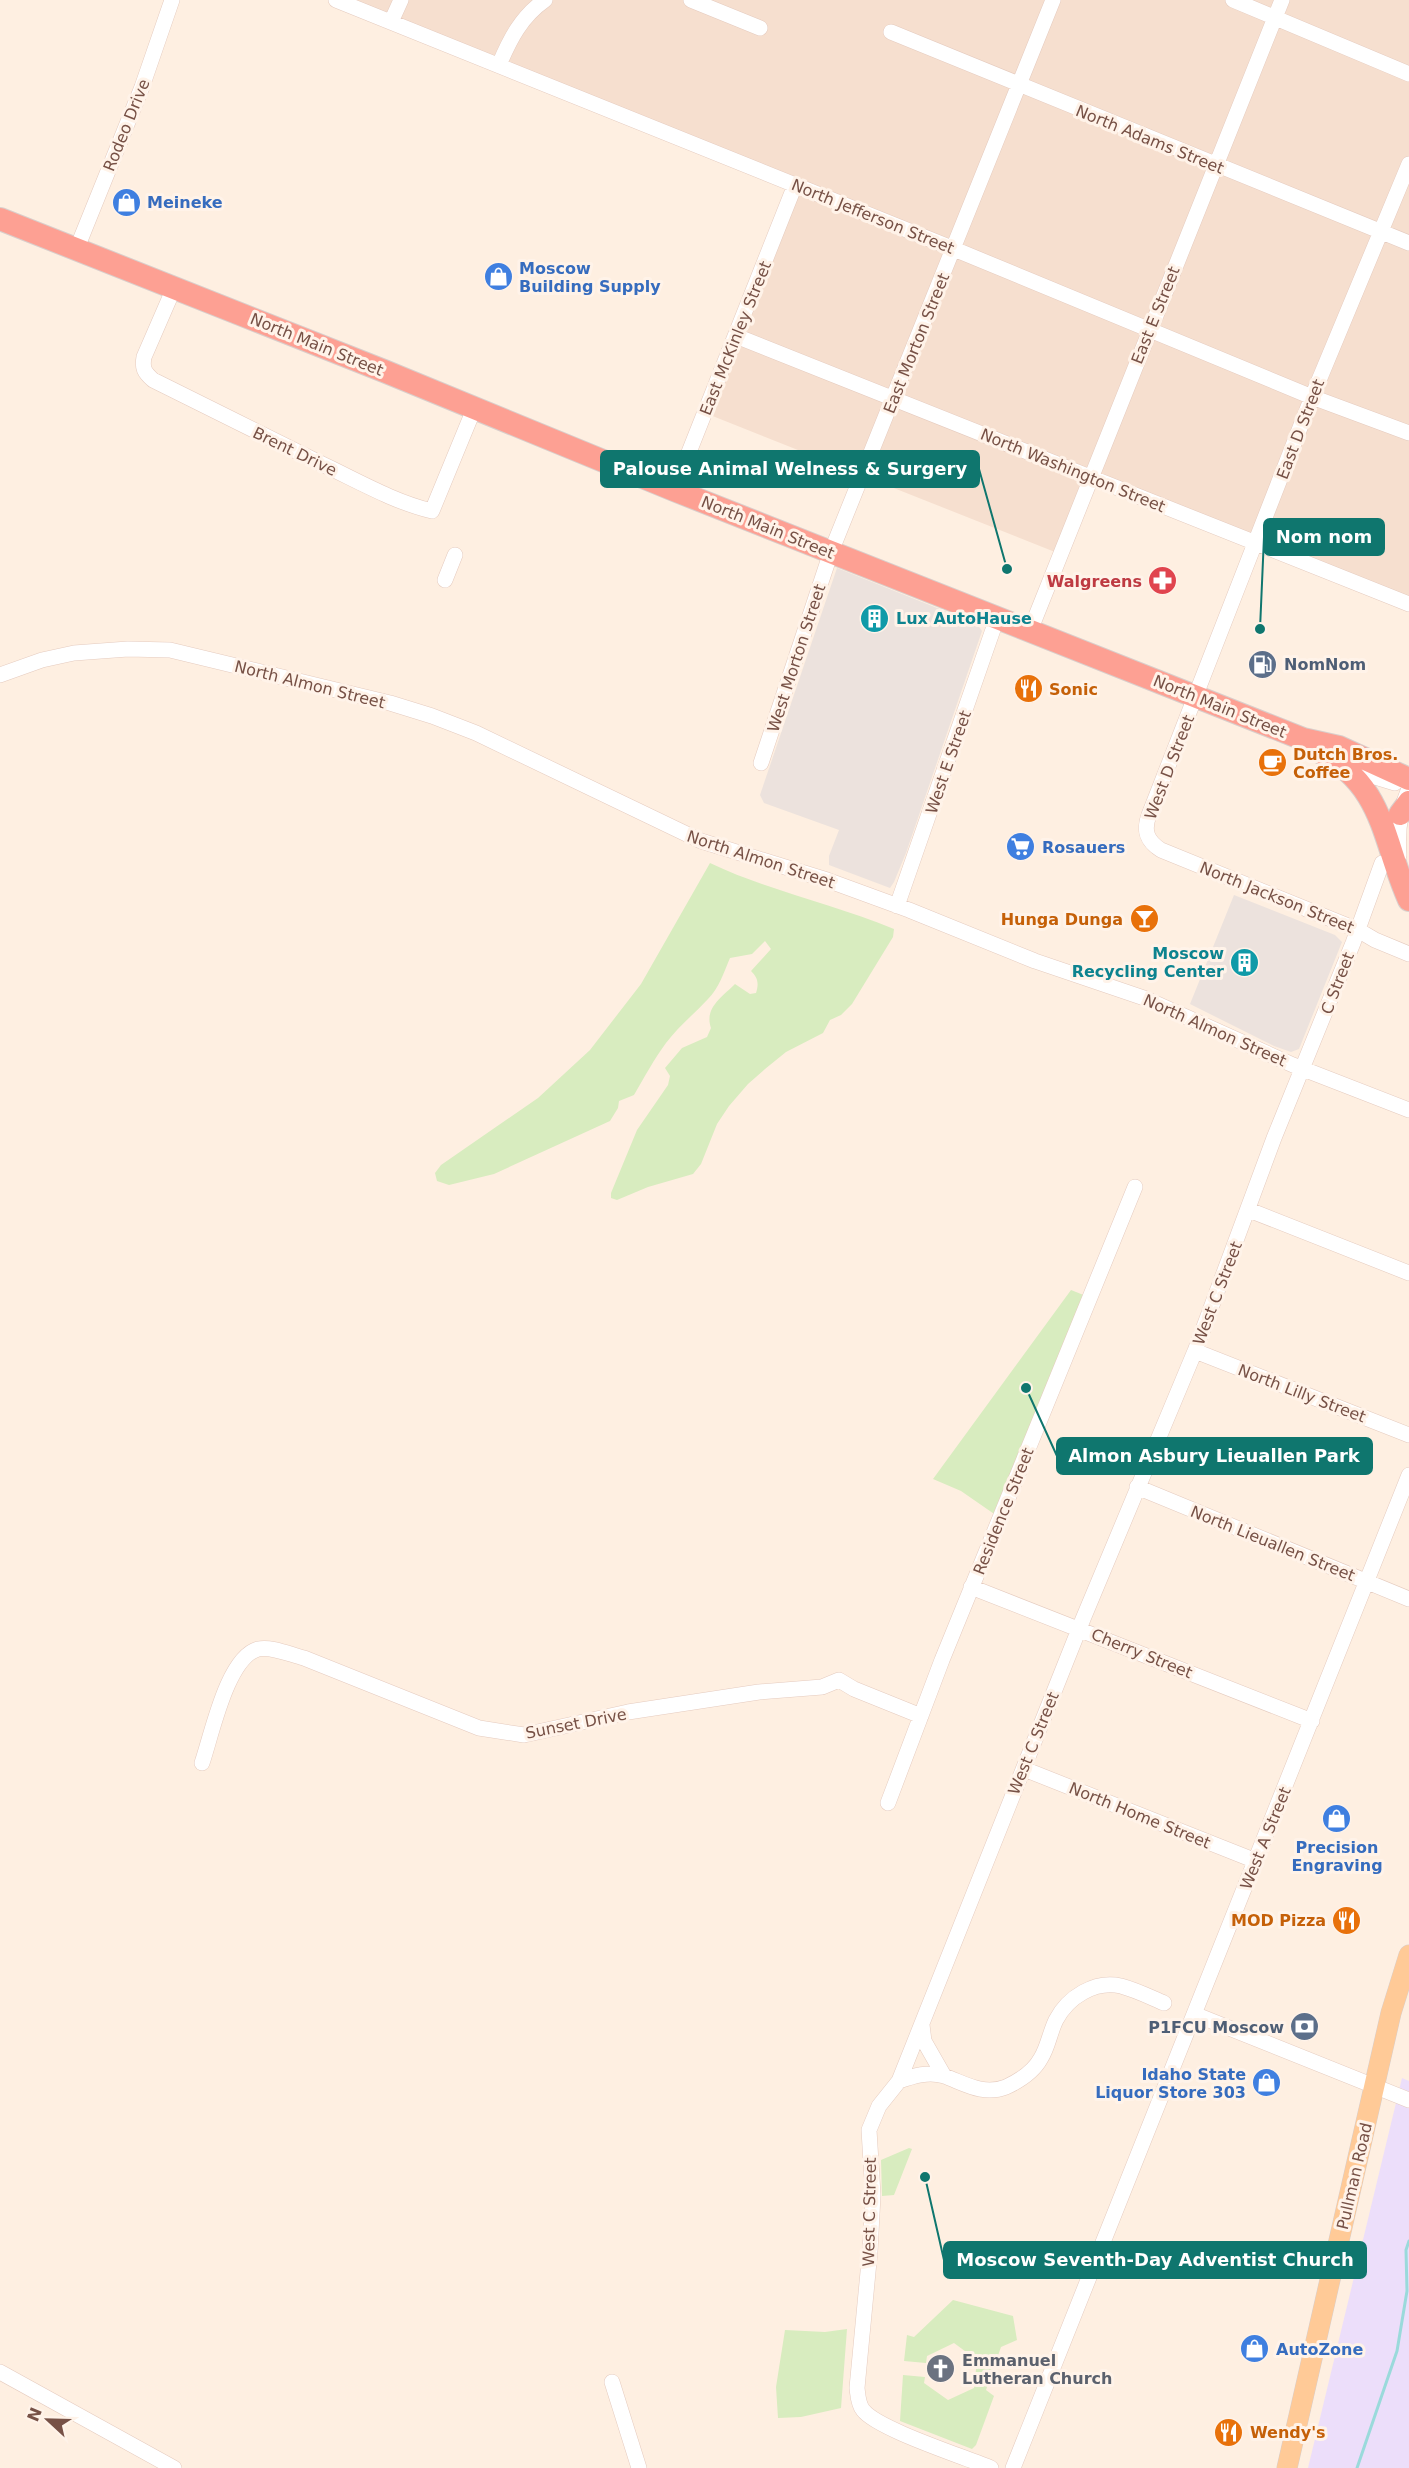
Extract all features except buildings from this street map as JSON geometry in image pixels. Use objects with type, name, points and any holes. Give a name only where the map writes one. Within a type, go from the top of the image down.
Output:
[{"type":"highway","name":"North Main Street","points":[[0,219],[77,248],[674,490],[1303,739],[1339,747],[1409,778]]},
{"type":"highway","name":"North Main Street","points":[[1303,739],[1312,748],[1342,766],[1362,787],[1374,805],[1405,890]]},
{"type":"main road","name":"Pullman Road","points":[[1287,2468],[1391,2013],[1409,1955]]},
{"type":"street","name":"Rodeo Drive","points":[[77,248],[142,87],[172,0]]},
{"type":"street","name":"North Jefferson Street","points":[[336,0],[954,249],[1312,397],[1409,433]]},
{"type":"street","points":[[391,22],[400,0]]},
{"type":"street","points":[[499,65],[511,36],[531,9],[545,0]]},
{"type":"street","points":[[691,0],[717,5],[759,28]]},
{"type":"street","name":"East Morton Street","points":[[831,552],[1053,0]]},
{"type":"street","points":[[1233,0],[1409,74]]},
{"type":"street","name":"East E Street","points":[[1030,631],[1282,0]]},
{"type":"street","name":"North Adams Street","points":[[891,33],[1409,243]]},
{"type":"street","name":"East D Street","points":[[1196,696],[1312,397],[1409,164]]},
{"type":"street","name":"East McKinley Street","points":[[674,490],[795,185]]},
{"type":"street","name":"Brent Drive","points":[[174,288],[144,357],[142,366],[153,380],[374,489],[420,508],[432,512],[474,408]]},
{"type":"street","name":"North Washington Street","points":[[736,336],[1409,604]]},
{"type":"street","name":"West Morton Street","points":[[761,763],[831,552]]},
{"type":"street","points":[[445,580],[455,555]]},
{"type":"street","name":"West E Street","points":[[897,906],[997,618]]},
{"type":"street","name":"North Almon Street","points":[[0,675],[42,660],[74,652],[128,649],[171,650],[390,703],[432,716],[484,737],[701,841],[827,880],[1035,961],[1180,1012],[1303,1069],[1409,1110]]},
{"type":"street","name":"West D Street","points":[[1148,838],[1146,824],[1196,696]]},
{"type":"street","name":"North Main Street","points":[[1342,766],[1360,774],[1378,777],[1409,788]]},
{"type":"street","points":[[1405,890],[1397,831],[1409,788]]},
{"type":"street","name":"North Jackson Street","points":[[1148,838],[1161,850],[1358,930],[1375,940],[1409,954]]},
{"type":"street","name":"C Street","points":[[1303,1069],[1382,863]]},
{"type":"street","name":"West C Street","points":[[991,2468],[881,2424],[863,2410],[859,2401],[857,2388],[873,2195],[869,2130],[879,2106],[899,2081],[1079,1628],[1195,1351],[1274,1138],[1303,1069]]},
{"type":"street","name":"Residence Street","points":[[888,1803],[971,1587],[1135,1187]]},
{"type":"street","points":[[1249,1210],[1409,1273]]},
{"type":"street","name":"North Lilly Street","points":[[1195,1351],[1409,1435]]},
{"type":"street","name":"West A Street","points":[[1013,2468],[1409,1475]]},
{"type":"street","name":"North Lieuallen Street","points":[[1137,1487],[1409,1599]]},
{"type":"street","name":"Cherry Street","points":[[971,1587],[1312,1722]]},
{"type":"street","name":"Sunset Drive","points":[[202,1762],[234,1672],[245,1658],[258,1650],[269,1650],[304,1658],[469,1724],[503,1733],[524,1735],[628,1712],[759,1692],[822,1687],[839,1680],[854,1689],[921,1716]]},
{"type":"street","name":"North Home Street","points":[[1023,1768],[1256,1861]]},
{"type":"street","points":[[1231,1923],[1209,1997],[1209,2008],[1216,2018],[1249,2036]]},
{"type":"street","points":[[899,2081],[920,2075],[944,2076],[967,2086],[984,2090],[1004,2088],[1023,2077],[1041,2059],[1055,2021],[1065,2005],[1091,1988],[1119,1985],[1164,2003]]},
{"type":"street","points":[[1194,2014],[1409,2100]]},
{"type":"street","points":[[922,2022],[924,2041],[944,2076]]},
{"type":"street","points":[[0,2372],[174,2468]]},
{"type":"street","points":[[612,2382],[639,2468]]},
{"type":"shaded area","points":[[332,0],[1409,0],[1409,604],[1090,478],[1060,554],[705,413],[795,182]]},
{"type":"shaded area","points":[[837,568],[977,624],[982,631],[906,853],[890,888],[829,865],[829,856],[839,830],[764,803],[760,795]]},
{"type":"shaded area","points":[[1234,895],[1335,935],[1342,942],[1299,1049],[1291,1052],[1274,1046],[1190,1004]]},
{"type":"shaded area","points":[[1402,2078],[1409,2081],[1409,2468],[1308,2468]]},
{"type":"green space","points":[[710,863],[755,882],[894,929],[893,937],[852,1004],[841,1015],[830,1020],[823,1033],[786,1052],[748,1084],[717,1124],[701,1164],[693,1174],[648,1187],[617,1200],[611,1198],[637,1130],[668,1085],[670,1076],[665,1068],[682,1048],[707,1037],[711,1028],[709,1021],[712,1009],[735,984],[750,994],[756,993],[757,981],[751,971],[771,949],[765,941],[752,954],[730,958],[712,995],[666,1043],[634,1095],[619,1101],[618,1108],[610,1121],[494,1174],[449,1185],[437,1181],[435,1173],[441,1165],[538,1098],[590,1050],[641,984]]},
{"type":"green space","points":[[1071,1290],[1091,1298],[1000,1518],[961,1491],[933,1479]]},
{"type":"green space","points":[[909,2148],[912,2149],[894,2195],[882,2196],[881,2160]]},
{"type":"green space","points":[[953,2300],[1013,2316],[1017,2340],[1001,2347],[986,2390],[994,2396],[976,2445],[972,2449],[900,2421],[903,2375],[925,2377],[924,2383],[948,2400],[974,2388],[977,2360],[954,2343],[927,2356],[926,2363],[904,2361],[907,2335],[914,2337]]},
{"type":"green space","points":[[847,2329],[841,2408],[801,2417],[778,2418],[776,2387],[785,2330],[825,2332]]},
{"type":"waterway","points":[[1357,2468],[1397,2351],[1407,2291],[1406,2250],[1409,2241]]},
{"type":"place","name":"Meineke","points":[[126,202]]},
{"type":"place","name":"Moscow Building Supply","points":[[498,277]]},
{"type":"place","name":"Palouse Animal Welness & Surgery","points":[[1007,569]]},
{"type":"place","name":"Walgreens","points":[[1163,581]]},
{"type":"place","name":"Lux AutoHause","points":[[875,618]]},
{"type":"place","name":"Nom nom","points":[[1260,629]]},
{"type":"place","name":"NomNom","points":[[1263,664]]},
{"type":"place","name":"Sonic","points":[[1028,689]]},
{"type":"place","name":"Dutch Bros. Coffee","points":[[1272,763]]},
{"type":"place","name":"Rosauers","points":[[1021,847]]},
{"type":"place","name":"Hunga Dunga","points":[[1144,919]]},
{"type":"place","name":"Moscow Recycling Center","points":[[1245,962]]},
{"type":"place","name":"Almon Asbury Lieuallen Park","points":[[1026,1388]]},
{"type":"place","name":"Precision Engraving","points":[[1337,1819]]},
{"type":"place","name":"MOD Pizza","points":[[1347,1920]]},
{"type":"place","name":"P1FCU Moscow","points":[[1305,2027]]},
{"type":"place","name":"Idaho State Liquor Store 303","points":[[1267,2083]]},
{"type":"place","name":"Moscow Seventh-Day Adventist Church","points":[[925,2177]]},
{"type":"place","name":"AutoZone","points":[[1255,2349]]},
{"type":"place","name":"Emmanuel Lutheran Church","points":[[941,2369]]},
{"type":"place","name":"Wendy's","points":[[1229,2432]]}]
